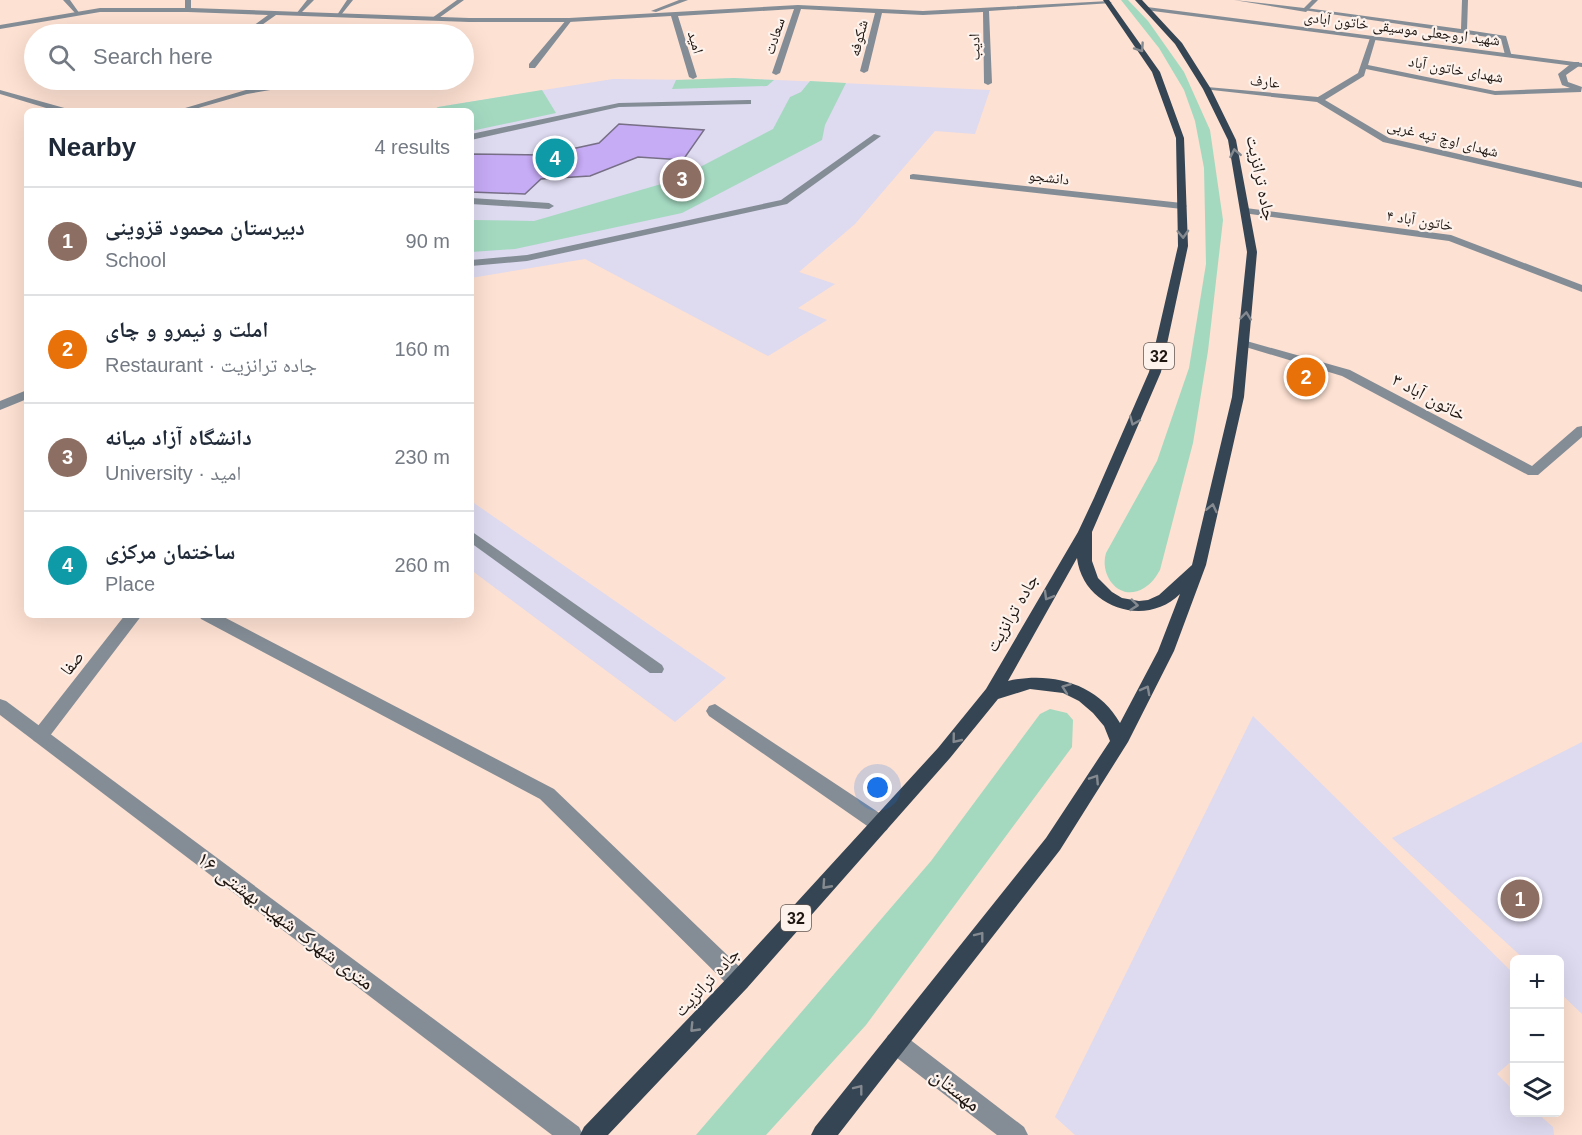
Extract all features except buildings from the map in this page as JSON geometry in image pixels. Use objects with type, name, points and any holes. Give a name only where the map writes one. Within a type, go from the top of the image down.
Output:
[{"type":"main road","name":"جاده ترانزیت","points":[[823,1135],[1053,844],[1119,742],[1166,651],[1198,565],[1238,397],[1252,252],[1232,140],[1207,89],[1178,43],[1139,0]]},
{"type":"main road","name":"جاده ترانزیت","points":[[592,1135],[739,981],[944,753],[992,694],[1085,532],[1155,372],[1183,246],[1180,138],[1156,72],[1108,2]]},
{"type":"main road","points":[[1085,532],[1086,569],[1092,582],[1110,598],[1126,604],[1144,606],[1158,603],[1198,565]]},
{"type":"main road","points":[[992,694],[1018,683],[1050,683],[1066,687],[1089,699],[1107,715],[1119,742]]},
{"type":"street","points":[[66,0],[78,13]]},
{"type":"street","points":[[188,0],[188,10]]},
{"type":"street","points":[[298,13],[311,0]]},
{"type":"street","points":[[339,14],[350,0]]},
{"type":"street","points":[[434,19],[462,0]]},
{"type":"street","points":[[634,18],[685,0]]},
{"type":"street","points":[[828,8],[847,0]]},
{"type":"street","points":[[1237,0],[1504,38],[1509,55]]},
{"type":"street","points":[[1305,10],[1315,0]]},
{"type":"street","points":[[1464,32],[1465,0]]},
{"type":"street","points":[[0,27],[100,10],[276,12],[434,19],[570,20],[798,7],[923,13],[1108,2]]},
{"type":"street","name":"سعادت","points":[[776,73],[798,7]]},
{"type":"street","name":"شهید اروجعلی موسیقی خاتون آبادی","points":[[1146,9],[1579,64]]},
{"type":"street","name":"شکوفه","points":[[864,71],[879,10]]},
{"type":"street","name":"ادیب","points":[[986,10],[988,83]]},
{"type":"street","points":[[259,24],[276,12]]},
{"type":"street","name":"امید","points":[[674,15],[693,77]]},
{"type":"street","points":[[532,66],[570,20]]},
{"type":"street","points":[[1319,100],[1361,74],[1373,38]]},
{"type":"street","points":[[1579,64],[1562,74],[1565,83],[1582,90]]},
{"type":"street","name":"شهدای خاتون آباد","points":[[1363,66],[1495,93],[1582,90]]},
{"type":"street","name":"عارف","points":[[1207,89],[1319,100]]},
{"type":"street","points":[[190,108],[261,90]]},
{"type":"street","points":[[0,92],[55,108]]},
{"type":"street","name":"شهدای اوچ تپه غربی","points":[[1319,100],[1386,140],[1582,185]]},
{"type":"street","points":[[474,136],[619,105],[748,102]]},
{"type":"street","points":[[474,263],[527,258],[784,202],[877,136]]},
{"type":"street","name":"دانشجو","points":[[913,177],[1182,206]]},
{"type":"street","points":[[474,201],[549,206]]},
{"type":"street","name":"خاتون آباد ۴","points":[[1246,211],[1451,238],[1582,289]]},
{"type":"street","name":"خاتون آباد ۳","points":[[1243,343],[1346,373],[1533,472],[1582,430]]},
{"type":"street","points":[[0,406],[24,395]]},
{"type":"street","points":[[474,538],[656,669]]},
{"type":"street","name":"صفا","points":[[40,736],[132,618]]},
{"type":"street","points":[[213,618],[547,794],[739,981]]},
{"type":"street","name":"۱۶ متری شهرک شهيد بهشتی","points":[[0,706],[571,1135]]},
{"type":"street","points":[[715,711],[880,824]]},
{"type":"street","name":"مهستان","points":[[896,1043],[1016,1135]]},
{"type":"shaded area","points":[[734,78],[990,90],[975,134],[935,131],[855,224],[799,272],[835,284],[798,308],[827,320],[768,356],[585,259],[474,278],[474,108],[436,108],[613,79]]},
{"type":"shaded area","points":[[474,503],[726,678],[675,722],[474,572]]},
{"type":"shaded area","points":[[1253,716],[1510,970],[1510,1063],[1497,1074],[1510,1087],[1510,1117],[1542,1117],[1553,1127],[1554,1135],[1075,1135],[1055,1117]]},
{"type":"shaded area","points":[[1582,742],[1582,1014],[1564,997],[1564,955],[1520,955],[1392,838]]},
{"type":"green space","points":[[1121,0],[1128,0],[1148,21],[1184,72],[1210,130],[1223,220],[1208,351],[1193,443],[1160,570],[1147,586],[1135,592],[1120,590],[1113,585],[1106,570],[1106,553],[1157,461],[1189,368],[1206,264],[1204,168],[1195,121],[1184,90],[1159,48]]},
{"type":"green space","points":[[734,78],[774,80],[767,86],[672,89],[676,80]]},
{"type":"green space","points":[[810,81],[846,83],[825,125],[822,140],[682,213],[515,249],[474,252],[474,220],[534,221],[675,180],[773,129],[790,97],[801,92]]},
{"type":"green space","points":[[542,90],[556,113],[474,130],[474,108],[436,108]]},
{"type":"green space","points":[[1050,709],[1067,713],[1073,720],[1072,747],[866,1025],[766,1135],[696,1135],[931,861],[1040,714]]},
{"type":"place","name":"ساختمان مرکزی","points":[[555,158]]},
{"type":"place","name":"دانشگاه آزاد میانه","points":[[682,179]]},
{"type":"place","name":"املت و نیمرو و چای","points":[[1306,377]]},
{"type":"place","name":"دبیرستان محمود قزوینی","points":[[1520,899]]}]
